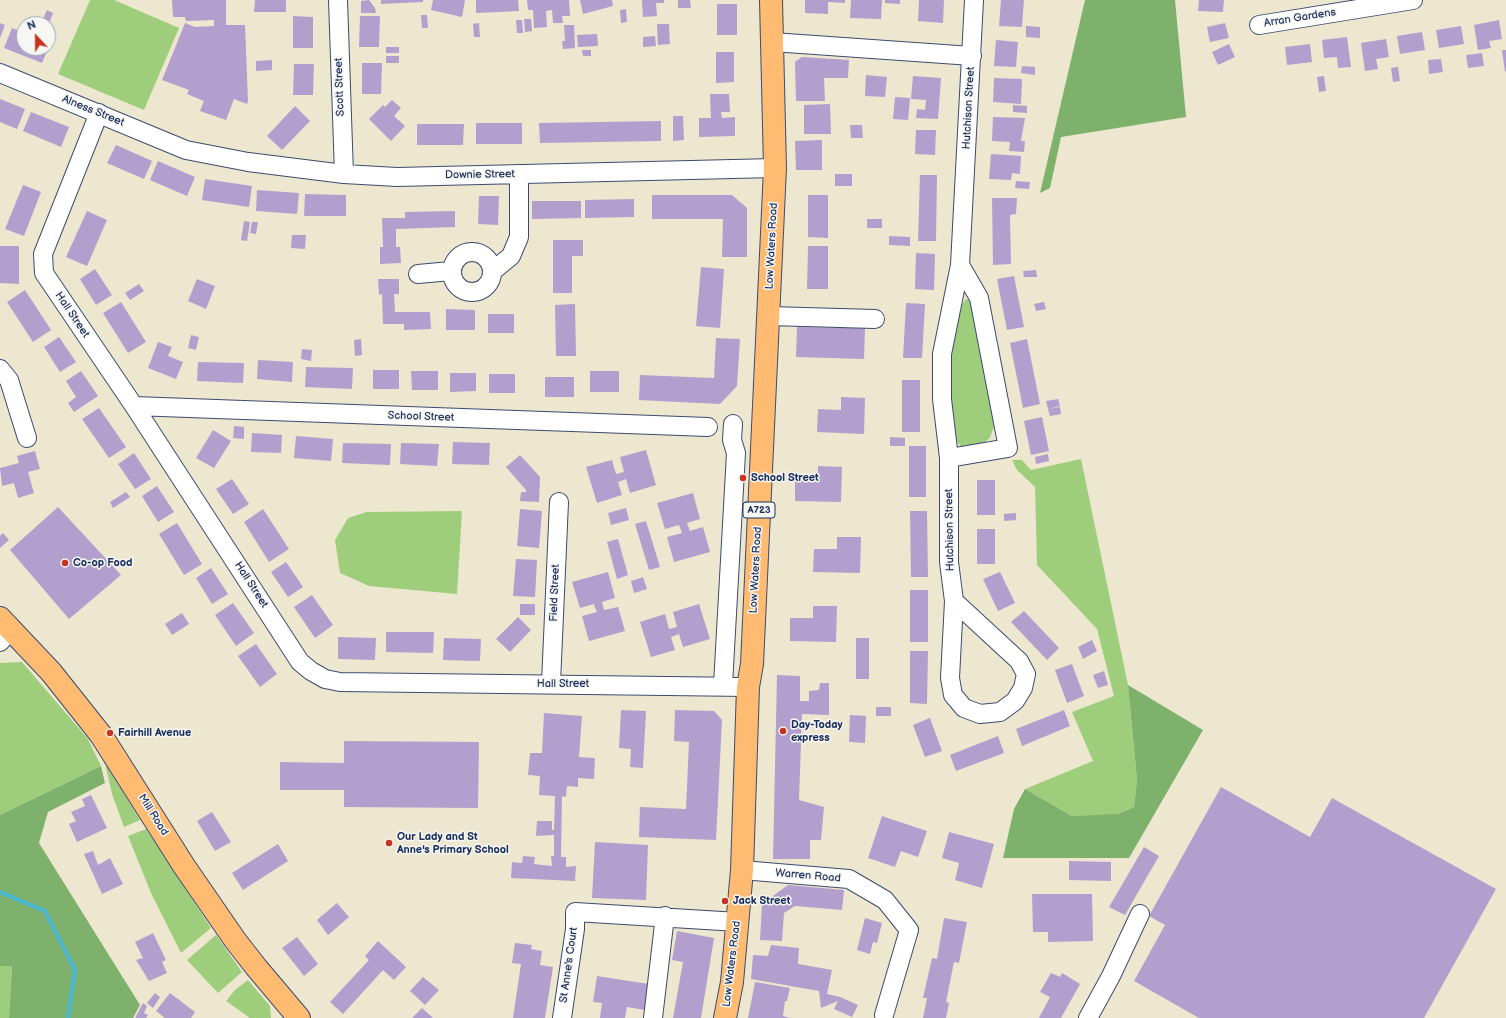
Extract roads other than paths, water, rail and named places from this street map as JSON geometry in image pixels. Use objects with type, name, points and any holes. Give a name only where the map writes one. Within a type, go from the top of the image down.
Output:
[{"type":"main road","name":"Low Waters Road","points":[[726,1018],[732,982],[742,870],[748,687],[752,664],[769,316],[775,168],[771,0]]},
{"type":"main road","name":"Mill Road","points":[[4,630],[51,672],[101,735],[184,866],[292,1016]]},
{"type":"street","name":"Scott Street","points":[[338,0],[344,174]]},
{"type":"street","points":[[972,56],[974,0]]},
{"type":"street","name":"Arran Gardens","points":[[1258,25],[1413,0]]},
{"type":"street","name":"Hutchison Street","points":[[772,42],[972,56],[960,265],[942,354],[942,399],[949,458],[949,562],[954,601],[950,678],[953,695],[964,708],[980,714],[1000,712],[1015,701],[1023,688],[1026,674],[1019,661],[954,601]]},
{"type":"street","name":"Alness Street","points":[[0,72],[186,150]]},
{"type":"street","name":"Hall Street","points":[[98,113],[43,254],[44,273],[134,406],[300,662],[311,671],[325,679],[340,682],[723,685],[748,687]]},
{"type":"street","name":"Downie Street","points":[[186,150],[248,162],[344,174],[397,177],[775,168]]},
{"type":"street","points":[[494,270],[511,256],[519,237],[519,174]]},
{"type":"street","points":[[472,252],[482,254],[489,260],[494,270],[492,280],[486,288],[472,293],[468,293],[458,288],[453,280],[451,271],[455,261],[462,254],[472,252]]},
{"type":"street","points":[[949,458],[1008,448],[979,298],[960,265]]},
{"type":"street","points":[[418,274],[451,271]]},
{"type":"street","points":[[769,316],[875,319]]},
{"type":"street","points":[[0,370],[9,380],[27,438]]},
{"type":"street","name":"School Street","points":[[134,406],[708,427]]},
{"type":"street","points":[[723,685],[736,453],[732,440],[733,424]]},
{"type":"street","name":"Field Street","points":[[551,683],[559,502]]},
{"type":"street","name":"Warren Road","points":[[742,870],[849,879],[885,900],[908,930],[884,1015]]},
{"type":"street","name":"St Anne's Court","points":[[562,1018],[575,929],[575,912],[665,916]]},
{"type":"street","points":[[1088,1018],[1111,976],[1140,914]]},
{"type":"street","points":[[653,1018],[665,916],[738,922]]},
{"type":"waterway","points":[[0,892],[45,911],[75,970],[68,1018]]},
{"type":"place","name":"School Street","points":[[743,478]]},
{"type":"place","name":"Co-op Food","points":[[65,563]]},
{"type":"place","name":"Day-Today express","points":[[783,731]]},
{"type":"place","name":"Fairhill Avenue","points":[[110,733]]},
{"type":"place","name":"Our Lady and St Anne's Primary School","points":[[389,843]]},
{"type":"place","name":"Jack Street","points":[[725,901]]}]
